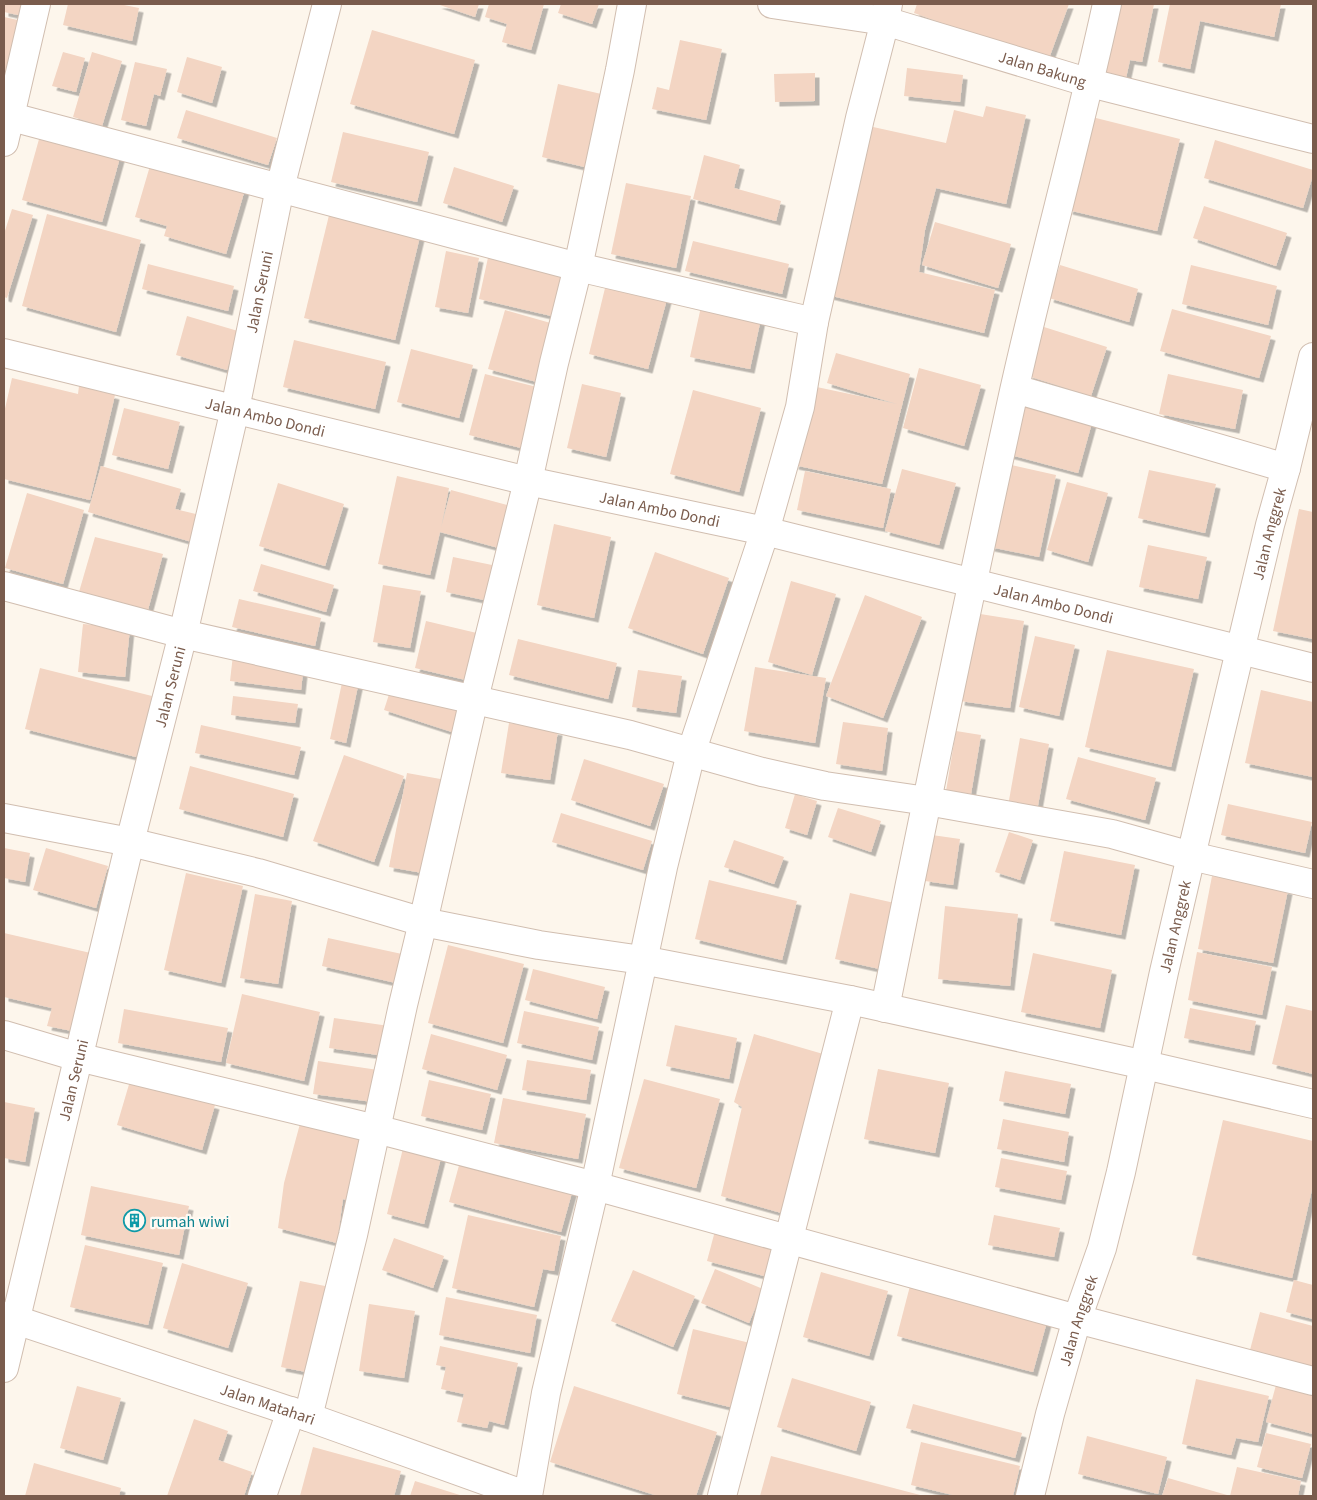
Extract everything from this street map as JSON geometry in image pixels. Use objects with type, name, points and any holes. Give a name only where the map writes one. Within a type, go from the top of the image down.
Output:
[{"type":"street","points":[[4,142],[7,115],[36,4]]},
{"type":"street","name":"Jalan Seruni","points":[[4,1368],[10,1317],[78,1058],[130,842],[184,634],[235,409],[280,188],[327,4]]},
{"type":"street","points":[[262,1496],[300,1414],[353,1235],[403,1005],[578,267],[620,70],[632,4]]},
{"type":"street","name":"Jalan Bakung","points":[[772,4],[886,12],[1090,83],[1313,139]]},
{"type":"street","points":[[885,1008],[926,801],[1015,389],[1108,4]]},
{"type":"street","points":[[528,1496],[546,1393],[594,1186],[663,867],[692,753],[765,531],[800,407],[814,322],[886,12]]},
{"type":"street","points":[[7,115],[578,267],[814,322]]},
{"type":"street","name":"Jalan Ambo Dondi","points":[[4,353],[528,480],[765,531],[1313,668]]},
{"type":"street","name":"Jalan Anggrek","points":[[1030,1496],[1050,1414],[1077,1319],[1102,1248],[1122,1172],[1164,972],[1191,856],[1270,525],[1313,357]]},
{"type":"street","points":[[1015,389],[1286,468]]},
{"type":"street","points":[[4,586],[184,634],[630,735],[762,772],[825,786],[926,801],[1112,834],[1191,856],[1313,884]]},
{"type":"street","points":[[4,818],[130,842],[258,873],[423,922],[539,945],[642,960],[850,1000],[1313,1104]]},
{"type":"street","points":[[722,1496],[850,1000]]},
{"type":"street","points":[[4,1035],[78,1058],[376,1129],[594,1186],[1077,1319],[1313,1381]]},
{"type":"street","name":"Jalan Matahari","points":[[10,1317],[300,1414],[528,1496]]},
{"type":"building","points":[[4,4],[30,4],[27,17],[4,12]]},
{"type":"building","points":[[68,4],[119,4],[139,8],[132,41],[63,25]]},
{"type":"building","points":[[437,4],[479,4],[475,17]]},
{"type":"building","points":[[489,4],[544,4],[531,50],[502,42],[507,24],[485,17]]},
{"type":"building","points":[[561,4],[599,4],[592,24],[558,13]]},
{"type":"building","points":[[917,4],[1069,4],[1048,61],[914,13]]},
{"type":"building","points":[[1115,4],[1154,4],[1142,62],[1130,60],[1126,78],[1102,73]]},
{"type":"building","points":[[1170,4],[1281,4],[1274,37],[1200,21],[1190,69],[1158,62]]},
{"type":"building","points":[[4,17],[27,22],[4,98]]},
{"type":"building","points":[[372,30],[475,60],[454,134],[350,104]]},
{"type":"building","points":[[680,40],[722,49],[706,120],[652,109],[657,87],[669,90]]},
{"type":"building","points":[[63,52],[85,58],[76,92],[52,86]]},
{"type":"building","points":[[92,52],[122,61],[102,126],[73,117]]},
{"type":"building","points":[[187,57],[222,67],[212,103],[177,92]]},
{"type":"building","points":[[135,62],[167,69],[160,96],[154,94],[146,126],[121,120]]},
{"type":"building","points":[[907,68],[963,75],[960,102],[904,96]]},
{"type":"building","points":[[815,73],[815,101],[775,102],[774,74]]},
{"type":"building","points":[[558,84],[610,96],[593,169],[542,157]]},
{"type":"building","points":[[986,106],[1026,115],[1006,204],[936,188],[925,230],[919,272],[995,290],[984,333],[828,295],[864,125],[946,143],[954,110],[983,117]]},
{"type":"building","points":[[186,110],[277,138],[268,165],[177,138]]},
{"type":"building","points":[[1092,117],[1180,139],[1157,231],[1068,210]]},
{"type":"building","points":[[41,132],[121,154],[102,222],[22,200]]},
{"type":"building","points":[[343,132],[429,152],[417,202],[331,182]]},
{"type":"building","points":[[1215,140],[1313,170],[1303,208],[1204,178]]},
{"type":"building","points":[[704,155],[740,165],[734,188],[781,201],[776,221],[693,199]]},
{"type":"building","points":[[152,159],[246,186],[226,254],[164,236],[167,226],[135,217]]},
{"type":"building","points":[[454,167],[514,186],[502,222],[443,203]]},
{"type":"building","points":[[626,183],[691,196],[676,268],[611,254]]},
{"type":"building","points":[[1204,206],[1287,233],[1276,266],[1193,238]]},
{"type":"building","points":[[331,207],[422,228],[395,340],[304,318]]},
{"type":"building","points":[[12,209],[33,215],[7,298],[4,297],[4,234]]},
{"type":"building","points":[[47,214],[141,240],[116,332],[22,306]]},
{"type":"building","points":[[935,222],[1011,244],[998,288],[922,265]]},
{"type":"building","points":[[693,241],[789,264],[782,294],[685,271]]},
{"type":"building","points":[[446,251],[479,258],[468,313],[435,307]]},
{"type":"building","points":[[489,253],[571,272],[560,318],[479,299]]},
{"type":"building","points":[[148,264],[234,286],[228,311],[142,289]]},
{"type":"building","points":[[1060,265],[1138,289],[1129,322],[1049,298]]},
{"type":"building","points":[[1191,265],[1277,286],[1268,325],[1182,304]]},
{"type":"building","points":[[606,284],[667,299],[648,369],[589,354]]},
{"type":"building","points":[[702,302],[762,314],[750,369],[690,357]]},
{"type":"building","points":[[1172,309],[1271,336],[1259,378],[1160,351]]},
{"type":"building","points":[[505,310],[554,324],[537,382],[488,369]]},
{"type":"building","points":[[187,316],[238,331],[227,370],[176,355]]},
{"type":"building","points":[[1044,327],[1107,347],[1091,396],[1028,376]]},
{"type":"building","points":[[294,340],[386,362],[375,409],[283,387]]},
{"type":"building","points":[[411,349],[473,365],[459,418],[397,402]]},
{"type":"building","points":[[836,353],[910,374],[882,484],[794,465],[812,386],[897,404],[827,383]]},
{"type":"building","points":[[919,368],[981,385],[964,446],[903,428]]},
{"type":"building","points":[[485,374],[545,389],[529,450],[469,435]]},
{"type":"building","points":[[1168,374],[1243,390],[1235,429],[1159,414]]},
{"type":"building","points":[[12,378],[78,394],[79,386],[115,395],[90,500],[4,479],[4,413]]},
{"type":"building","points":[[582,384],[621,393],[606,457],[567,448]]},
{"type":"building","points":[[693,390],[761,408],[739,492],[670,474]]},
{"type":"building","points":[[1022,400],[1093,419],[1078,473],[1007,454]]},
{"type":"building","points":[[124,408],[180,422],[168,469],[112,455]]},
{"type":"building","points":[[1007,464],[1056,475],[1039,557],[990,547]]},
{"type":"building","points":[[101,466],[181,489],[175,509],[200,515],[192,542],[88,512]]},
{"type":"building","points":[[902,469],[956,483],[939,545],[885,531]]},
{"type":"building","points":[[1149,470],[1216,484],[1205,533],[1138,518]]},
{"type":"building","points":[[805,471],[891,489],[883,528],[797,510]]},
{"type":"building","points":[[397,476],[449,488],[441,528],[451,490],[518,508],[506,550],[440,532],[430,575],[378,564]]},
{"type":"building","points":[[1067,482],[1108,493],[1088,562],[1047,550]]},
{"type":"building","points":[[278,483],[344,504],[325,566],[259,546]]},
{"type":"building","points":[[27,493],[84,510],[63,584],[5,568]]},
{"type":"building","points":[[1299,509],[1313,512],[1313,639],[1273,631]]},
{"type":"building","points":[[554,524],[611,537],[594,618],[537,605]]},
{"type":"building","points":[[95,537],[163,554],[148,610],[79,592]]},
{"type":"building","points":[[1148,545],[1207,557],[1198,599],[1139,587]]},
{"type":"building","points":[[655,552],[729,578],[703,654],[628,628]]},
{"type":"building","points":[[453,557],[497,566],[489,601],[446,592]]},
{"type":"building","points":[[261,564],[334,585],[326,612],[253,591]]},
{"type":"building","points":[[791,581],[836,594],[812,675],[768,662]]},
{"type":"building","points":[[383,585],[421,591],[410,648],[373,642]]},
{"type":"building","points":[[865,595],[922,617],[883,718],[826,696]]},
{"type":"building","points":[[239,599],[321,618],[315,646],[232,627]]},
{"type":"building","points":[[974,613],[1024,621],[1010,708],[960,701]]},
{"type":"building","points":[[426,621],[481,634],[470,681],[415,668]]},
{"type":"building","points":[[83,624],[130,628],[125,677],[78,672]]},
{"type":"building","points":[[1035,636],[1075,645],[1059,716],[1019,707]]},
{"type":"building","points":[[518,639],[617,663],[608,699],[509,675]]},
{"type":"building","points":[[1107,650],[1194,669],[1171,767],[1085,747]]},
{"type":"building","points":[[233,655],[304,663],[301,690],[230,681]]},
{"type":"building","points":[[755,667],[826,678],[815,743],[744,731]]},
{"type":"building","points":[[40,668],[152,696],[136,757],[25,729]]},
{"type":"building","points":[[638,670],[682,676],[676,713],[632,707]]},
{"type":"building","points":[[343,678],[359,681],[346,743],[330,739]]},
{"type":"building","points":[[391,688],[463,710],[455,733],[384,710]]},
{"type":"building","points":[[1261,690],[1313,702],[1313,777],[1245,763]]},
{"type":"building","points":[[233,696],[298,704],[295,723],[231,715]]},
{"type":"building","points":[[843,722],[888,728],[882,771],[836,764]]},
{"type":"building","points":[[509,723],[558,731],[550,780],[501,773]]},
{"type":"building","points":[[201,725],[301,747],[294,775],[195,753]]},
{"type":"building","points":[[956,731],[981,735],[970,800],[945,797]]},
{"type":"building","points":[[1020,738],[1049,744],[1037,811],[1008,806]]},
{"type":"building","points":[[344,755],[404,776],[374,862],[313,841]]},
{"type":"building","points":[[1078,757],[1156,778],[1145,820],[1066,799]]},
{"type":"building","points":[[584,759],[664,784],[650,826],[571,800]]},
{"type":"building","points":[[190,766],[294,794],[283,837],[179,809]]},
{"type":"building","points":[[407,773],[446,780],[428,874],[389,867]]},
{"type":"building","points":[[795,794],[817,801],[807,835],[785,828]]},
{"type":"building","points":[[1228,804],[1312,822],[1305,853],[1221,835]]},
{"type":"building","points":[[838,808],[881,821],[871,852],[828,837]]},
{"type":"building","points":[[561,813],[652,841],[643,870],[552,842]]},
{"type":"building","points":[[1009,832],[1033,840],[1020,880],[995,872]]},
{"type":"building","points":[[932,835],[960,839],[953,885],[925,881]]},
{"type":"building","points":[[734,840],[784,857],[774,884],[724,867]]},
{"type":"building","points":[[4,848],[30,853],[25,882],[4,878]]},
{"type":"building","points":[[46,848],[108,866],[96,908],[33,890]]},
{"type":"building","points":[[1064,851],[1135,865],[1121,935],[1050,921]]},
{"type":"building","points":[[186,873],[243,886],[221,983],[164,970]]},
{"type":"building","points":[[1212,876],[1288,890],[1273,963],[1198,949]]},
{"type":"building","points":[[709,880],[797,901],[782,960],[695,939]]},
{"type":"building","points":[[850,893],[899,904],[884,970],[835,959]]},
{"type":"building","points":[[255,894],[292,901],[278,984],[240,978]]},
{"type":"building","points":[[945,906],[1018,914],[1010,986],[938,979]]},
{"type":"building","points":[[4,933],[95,954],[77,1032],[47,1026],[52,1008],[4,997]]},
{"type":"building","points":[[328,938],[402,954],[396,983],[322,966]]},
{"type":"building","points":[[448,945],[524,964],[503,1043],[428,1023]]},
{"type":"building","points":[[1197,952],[1272,967],[1262,1015],[1188,1000]]},
{"type":"building","points":[[1033,953],[1112,970],[1100,1028],[1021,1012]]},
{"type":"building","points":[[533,969],[605,987],[597,1019],[525,1000]]},
{"type":"building","points":[[242,994],[320,1012],[304,1081],[226,1063]]},
{"type":"building","points":[[1286,1005],[1313,1011],[1313,1074],[1272,1064]]},
{"type":"building","points":[[1190,1008],[1256,1021],[1250,1051],[1184,1038]]},
{"type":"building","points":[[124,1009],[228,1028],[221,1062],[118,1043]]},
{"type":"building","points":[[524,1011],[599,1027],[592,1060],[517,1043]]},
{"type":"building","points":[[334,1018],[389,1026],[385,1056],[329,1048]]},
{"type":"building","points":[[675,1025],[737,1038],[729,1079],[666,1066]]},
{"type":"building","points":[[431,1034],[507,1055],[497,1090],[422,1069]]},
{"type":"building","points":[[754,1034],[830,1056],[785,1214],[721,1196],[742,1107],[734,1102]]},
{"type":"building","points":[[527,1060],[591,1070],[586,1100],[522,1090]]},
{"type":"building","points":[[318,1061],[378,1070],[373,1102],[313,1094]]},
{"type":"building","points":[[878,1069],[949,1083],[935,1153],[864,1139]]},
{"type":"building","points":[[1005,1071],[1071,1084],[1065,1114],[999,1101]]},
{"type":"building","points":[[644,1079],[720,1099],[696,1188],[619,1168]]},
{"type":"building","points":[[429,1080],[491,1094],[482,1130],[421,1116]]},
{"type":"building","points":[[130,1081],[215,1105],[202,1150],[117,1125]]},
{"type":"building","points":[[503,1098],[586,1114],[578,1159],[494,1143]]},
{"type":"building","points":[[4,1102],[35,1108],[25,1162],[4,1158]]},
{"type":"building","points":[[1003,1119],[1069,1132],[1064,1162],[997,1149]]},
{"type":"building","points":[[301,1120],[368,1138],[351,1201],[343,1199],[337,1243],[278,1228],[284,1183]]},
{"type":"building","points":[[1223,1120],[1313,1141],[1313,1185],[1292,1278],[1192,1255]]},
{"type":"building","points":[[405,1140],[443,1150],[424,1224],[387,1214]]},
{"type":"building","points":[[461,1158],[573,1189],[561,1232],[449,1202]]},
{"type":"building","points":[[1001,1158],[1067,1171],[1061,1200],[995,1187]]},
{"type":"building","name":"rumah wiwi","points":[[91,1186],[189,1206],[179,1255],[81,1235]]},
{"type":"building","points":[[468,1215],[561,1236],[554,1271],[543,1269],[534,1307],[452,1288]]},
{"type":"building","points":[[994,1215],[1060,1228],[1054,1257],[988,1245]]},
{"type":"building","points":[[716,1227],[778,1244],[768,1277],[707,1261]]},
{"type":"building","points":[[394,1238],[444,1256],[433,1288],[382,1270]]},
{"type":"building","points":[[85,1245],[163,1263],[148,1325],[70,1307]]},
{"type":"building","points":[[182,1263],[248,1283],[228,1348],[163,1328]]},
{"type":"building","points":[[715,1269],[763,1289],[749,1323],[701,1303]]},
{"type":"building","points":[[633,1270],[695,1296],[673,1347],[611,1321]]},
{"type":"building","points":[[821,1272],[888,1291],[869,1356],[803,1337]]},
{"type":"building","points":[[1294,1280],[1313,1285],[1313,1319],[1286,1312]]},
{"type":"building","points":[[300,1281],[330,1287],[311,1373],[281,1367]]},
{"type":"building","points":[[911,1282],[1048,1318],[1033,1372],[897,1336]]},
{"type":"building","points":[[446,1297],[537,1315],[530,1353],[439,1335]]},
{"type":"building","points":[[369,1304],[415,1311],[404,1378],[359,1371]]},
{"type":"building","points":[[1260,1312],[1313,1326],[1313,1367],[1250,1350]]},
{"type":"building","points":[[693,1329],[754,1344],[738,1409],[677,1394]]},
{"type":"building","points":[[440,1346],[518,1363],[504,1425],[489,1421],[487,1428],[457,1422],[464,1394],[441,1389],[446,1367],[436,1365]]},
{"type":"building","points":[[792,1378],[871,1402],[856,1451],[777,1427]]},
{"type":"building","points":[[1196,1379],[1269,1396],[1258,1442],[1236,1438],[1231,1455],[1182,1444]]},
{"type":"building","points":[[1276,1385],[1313,1394],[1313,1434],[1266,1422]]},
{"type":"building","points":[[77,1386],[121,1398],[103,1460],[60,1448]]},
{"type":"building","points":[[574,1386],[717,1432],[696,1496],[658,1496],[550,1462]]},
{"type":"building","points":[[913,1404],[1022,1433],[1015,1458],[906,1428]]},
{"type":"building","points":[[194,1419],[228,1431],[218,1460],[252,1472],[244,1496],[167,1496]]},
{"type":"building","points":[[1266,1433],[1311,1444],[1302,1478],[1257,1467]]},
{"type":"building","points":[[1087,1436],[1167,1457],[1158,1494],[1078,1474]]},
{"type":"building","points":[[921,1442],[1020,1466],[1013,1496],[957,1496],[911,1485]]},
{"type":"building","points":[[313,1447],[401,1471],[394,1496],[300,1496]]},
{"type":"building","points":[[771,1456],[924,1496],[760,1496]]},
{"type":"building","points":[[34,1463],[121,1488],[119,1496],[25,1496]]},
{"type":"building","points":[[1237,1467],[1301,1481],[1298,1496],[1230,1496]]},
{"type":"building","points":[[1168,1478],[1227,1495],[1227,1496],[1162,1496]]},
{"type":"building","points":[[415,1481],[463,1496],[410,1496]]},
{"type":"place","name":"rumah wiwi","points":[[135,1221]]}]
